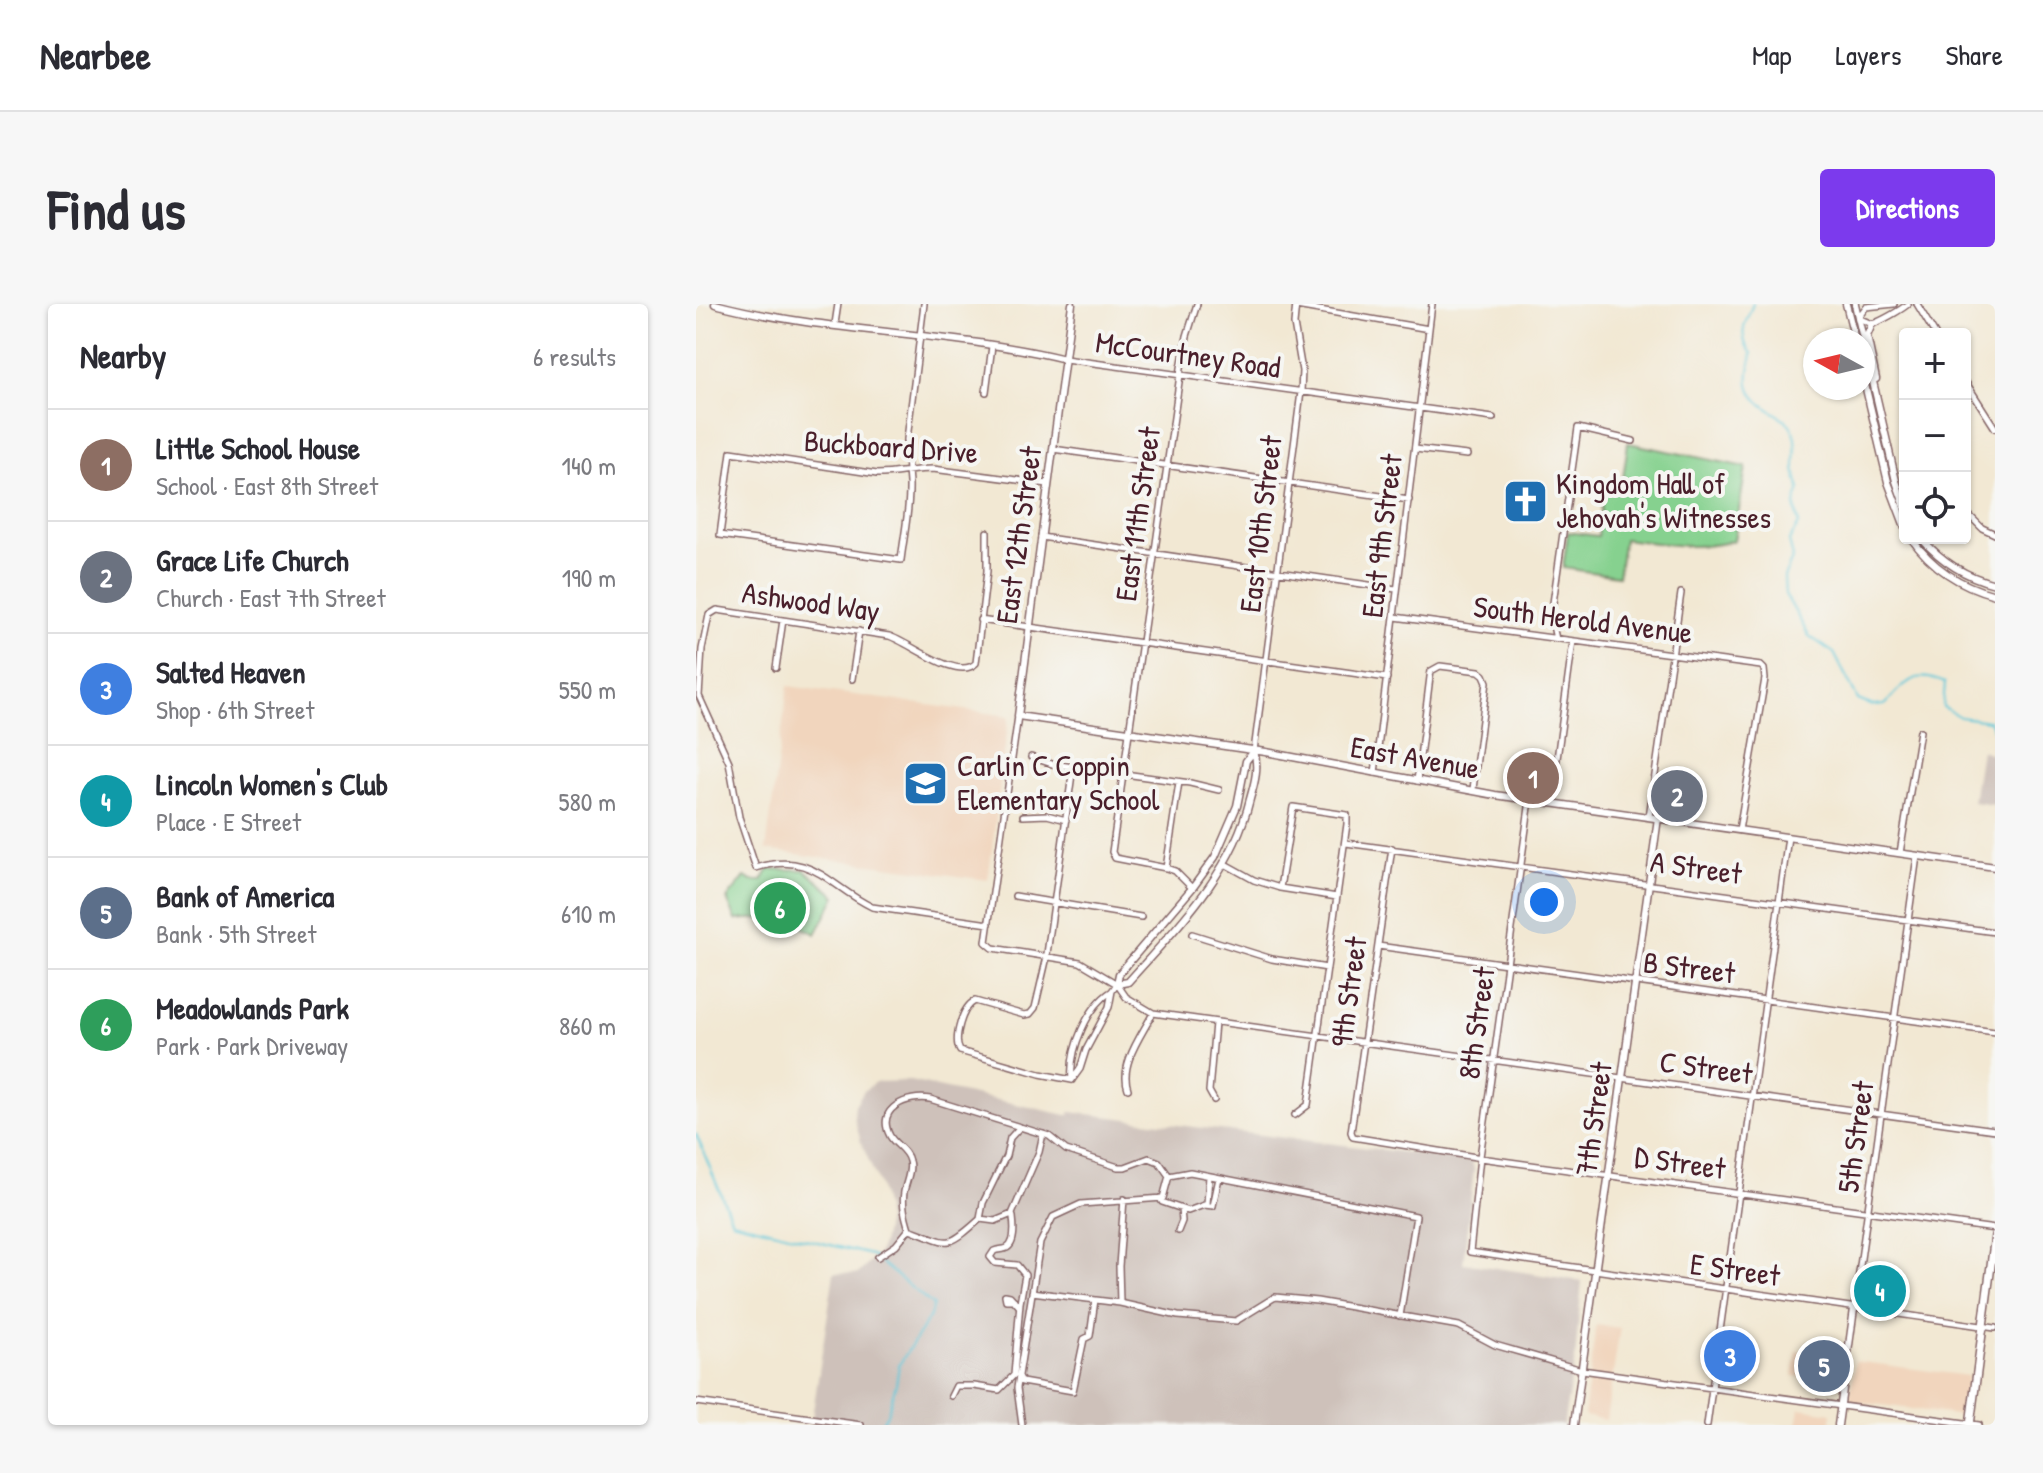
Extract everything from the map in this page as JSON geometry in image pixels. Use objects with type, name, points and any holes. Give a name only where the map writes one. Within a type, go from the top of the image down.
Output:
[{"type":"main road","points":[[1973,1425],[1995,1232]]},
{"type":"street","name":"McCourtney Road","points":[[715,304],[774,316],[1180,376],[1493,418]]},
{"type":"street","points":[[835,324],[838,304]]},
{"type":"street","points":[[907,472],[907,439],[924,304]]},
{"type":"street","name":"East 12th Street","points":[[1018,716],[1072,304]]},
{"type":"street","name":"East 11th Street","points":[[1166,868],[1124,861],[1115,858],[1112,852],[1180,376],[1197,304]]},
{"type":"street","name":"East 9th Street","points":[[1375,774],[1432,304]]},
{"type":"street","points":[[1846,304],[1854,319],[1879,406],[1899,490]]},
{"type":"street","points":[[1854,328],[1855,304]]},
{"type":"street","points":[[1854,319],[1866,307],[1894,304]]},
{"type":"street","points":[[1854,319],[1872,324],[1908,304]]},
{"type":"street","points":[[1917,304],[1931,328]]},
{"type":"street","points":[[1296,305],[1429,329]]},
{"type":"street","name":"East 10th Street","points":[[1254,751],[1301,392],[1302,371],[1294,340],[1296,305]]},
{"type":"street","points":[[1885,307],[1888,314]]},
{"type":"street","points":[[1872,324],[1867,336],[1879,406]]},
{"type":"street","points":[[986,392],[992,346]]},
{"type":"street","points":[[1971,390],[1995,428]]},
{"type":"street","points":[[1869,400],[1888,482],[1899,511]]},
{"type":"street","points":[[1556,639],[1551,617],[1578,428],[1633,441]]},
{"type":"street","points":[[1053,449],[1409,500]]},
{"type":"street","points":[[1415,449],[1467,455]]},
{"type":"street","name":"Buckboard Drive","points":[[907,472],[909,498],[901,560],[720,535],[731,452],[877,474],[933,469],[1048,484]]},
{"type":"street","points":[[1971,517],[1982,528],[1995,534]]},
{"type":"street","points":[[987,532],[987,571],[980,620],[1387,678]]},
{"type":"street","points":[[1041,537],[1396,589]]},
{"type":"street","points":[[1916,544],[1939,569],[1958,582],[1995,595]]},
{"type":"street","points":[[1926,544],[1955,567],[1995,584]]},
{"type":"street","points":[[1649,817],[1681,593]]},
{"type":"street","name":"Ashwood Way","points":[[980,620],[976,663],[966,669],[938,661],[898,638],[717,610],[712,612],[702,649],[699,696],[729,762],[739,817],[756,868],[774,862],[794,862],[811,867],[872,907],[989,924]]},
{"type":"street","name":"South Herold Avenue","points":[[1395,617],[1757,665],[1764,669],[1765,679],[1739,830]]},
{"type":"street","points":[[776,668],[783,620]]},
{"type":"street","points":[[852,679],[859,631]]},
{"type":"street","points":[[1551,803],[1573,641]]},
{"type":"street","points":[[1417,781],[1431,671],[1440,666],[1479,671],[1487,682],[1473,789]]},
{"type":"street","points":[[1018,716],[986,942],[993,948],[1080,962],[1153,1013],[1127,1065],[1125,1081],[1128,1089]]},
{"type":"street","name":"East Avenue","points":[[1018,716],[1266,752],[1530,800],[1995,867]]},
{"type":"street","points":[[1900,853],[1920,731]]},
{"type":"street","points":[[1240,749],[1246,761]]},
{"type":"street","points":[[1254,751],[1246,761],[1237,806],[1225,839],[1222,858],[1225,864],[1254,880],[1280,888],[1337,897]]},
{"type":"street","points":[[1254,751],[1258,762]]},
{"type":"street","points":[[1072,1080],[1070,1066],[1096,1006],[1114,988],[1128,982],[1205,895],[1225,864],[1248,810],[1258,762],[1266,752]]},
{"type":"street","points":[[1031,757],[1052,764],[1219,790]]},
{"type":"street","points":[[1072,1080],[960,1051],[957,1047],[963,1016],[970,1003],[975,1001],[1024,1015],[1030,1014],[1040,995],[1073,767]]},
{"type":"street","points":[[1179,782],[1166,868],[1175,871],[1192,888]]},
{"type":"street","name":"8th Street","points":[[1470,1252],[1480,1157],[1530,800]]},
{"type":"street","points":[[1280,888],[1293,807],[1347,815],[1346,843],[1308,1105],[1295,1115]]},
{"type":"street","points":[[1023,816],[1047,815],[1066,820]]},
{"type":"street","name":"7th Street","points":[[1574,1425],[1658,818]]},
{"type":"street","points":[[1707,1425],[1788,837]]},
{"type":"street","points":[[1072,1080],[1109,1007],[1119,974],[1192,888],[1225,839]]},
{"type":"street","name":"A Street","points":[[1346,843],[1995,932]]},
{"type":"street","name":"9th Street","points":[[1358,1139],[1351,1132],[1392,848]]},
{"type":"street","name":"5th Street","points":[[1838,1425],[1917,856]]},
{"type":"street","points":[[1015,896],[1141,917]]},
{"type":"street","points":[[1192,934],[1242,952],[1327,968]]},
{"type":"street","name":"B Street","points":[[1378,946],[1995,1032]]},
{"type":"street","name":"C Street","points":[[1153,1013],[1995,1130]]},
{"type":"street","points":[[1214,1100],[1209,1091],[1215,1023]]},
{"type":"street","points":[[909,1229],[903,1206],[910,1163],[904,1150],[890,1135],[886,1121],[896,1104],[921,1098],[1043,1134],[1057,1140],[1066,1150],[1122,1168],[1149,1158],[1159,1162],[1169,1176]]},
{"type":"street","points":[[909,1229],[935,1240],[952,1241],[966,1234],[980,1219],[983,1203],[1006,1156],[1010,1138],[1020,1127]]},
{"type":"street","points":[[1022,1425],[1016,1376],[1025,1279],[1023,1271],[1013,1264],[995,1263],[990,1257],[994,1251],[1007,1248],[1011,1242],[1014,1230],[1012,1214],[1039,1152],[1043,1134]]},
{"type":"street","name":"D Street","points":[[1358,1139],[1995,1232]]},
{"type":"street","points":[[1169,1176],[1190,1172],[1416,1216],[1400,1316]]},
{"type":"street","points":[[951,1396],[956,1386],[999,1390],[1016,1376],[1040,1243],[1053,1217],[1081,1204],[1163,1198],[1169,1176]]},
{"type":"street","points":[[1207,1204],[1209,1176]]},
{"type":"street","points":[[1160,1198],[1162,1202],[1188,1211],[1216,1204],[1219,1178]]},
{"type":"street","points":[[1120,1303],[1119,1266],[1124,1199]]},
{"type":"street","points":[[1178,1231],[1181,1208]]},
{"type":"street","points":[[980,1219],[995,1221],[1012,1214]]},
{"type":"street","points":[[878,1257],[896,1245],[909,1229]]},
{"type":"street","name":"E Street","points":[[1470,1252],[1995,1328]]},
{"type":"street","points":[[1032,1292],[1120,1303],[1178,1316],[1236,1321],[1275,1297],[1317,1301],[1459,1326],[1495,1345],[1582,1370],[1973,1425]]},
{"type":"street","points":[[1014,1300],[1020,1307]]},
{"type":"street","points":[[1016,1376],[1022,1382],[1073,1391],[1084,1339],[1090,1336],[1095,1300]]},
{"type":"street","points":[[696,1402],[861,1425]]},
{"type":"shaded area","points":[[788,686],[1009,716],[988,880],[766,850]]},
{"type":"shaded area","points":[[1981,750],[1995,755],[1995,805],[1973,802]]},
{"type":"shaded area","points":[[910,1081],[1066,1115],[1070,1112],[1472,1162],[1474,1169],[1463,1263],[1582,1281],[1575,1358],[1563,1425],[874,1425],[812,1418],[834,1273],[858,1274],[877,1255],[887,1219],[880,1187],[861,1142],[854,1117],[855,1105],[863,1092],[875,1082]]},
{"type":"shaded area","points":[[1596,1325],[1620,1328],[1606,1420],[1584,1416]]},
{"type":"shaded area","points":[[1816,1340],[1841,1344],[1837,1382],[1793,1376],[1797,1351],[1814,1354]]},
{"type":"shaded area","points":[[1855,1361],[1968,1376],[1964,1416],[1852,1401]]},
{"type":"shaded area","points":[[1800,1408],[1832,1413],[1830,1425],[1797,1425]]},
{"type":"green space","points":[[1628,443],[1746,467],[1734,540],[1694,546],[1624,539],[1618,576],[1563,568],[1568,532],[1598,536],[1604,485],[1623,478]]},
{"type":"green space","points":[[769,869],[805,870],[836,896],[816,934],[778,919],[736,920],[727,899],[745,877],[762,881]]},
{"type":"waterway","points":[[1753,304],[1743,335],[1752,353],[1749,384],[1757,400],[1791,426],[1795,440],[1800,489],[1795,504],[1799,524],[1789,541],[1793,557],[1784,577],[1785,594],[1809,636],[1834,653],[1858,700],[1873,706],[1884,705],[1911,680],[1934,679],[1945,683],[1943,707],[1960,717],[1989,721],[1995,733]]},
{"type":"waterway","points":[[696,1134],[732,1221],[871,1255],[933,1305],[930,1316],[899,1365],[887,1414],[880,1425]]},
{"type":"place","name":"Kingdom Hall of Jehovah's Witnesses","points":[[1525,501]]},
{"type":"place","name":"Little School House","points":[[1533,778]]},
{"type":"place","name":"Carlin C Coppin Elementary School","points":[[926,783]]},
{"type":"place","name":"Grace Life Church","points":[[1677,796]]},
{"type":"place","name":"Meadowlands Park","points":[[780,908]]},
{"type":"place","name":"Lincoln Women's Club","points":[[1880,1291]]},
{"type":"place","name":"Salted Heaven","points":[[1730,1356]]},
{"type":"place","name":"Bank of America","points":[[1824,1366]]}]
